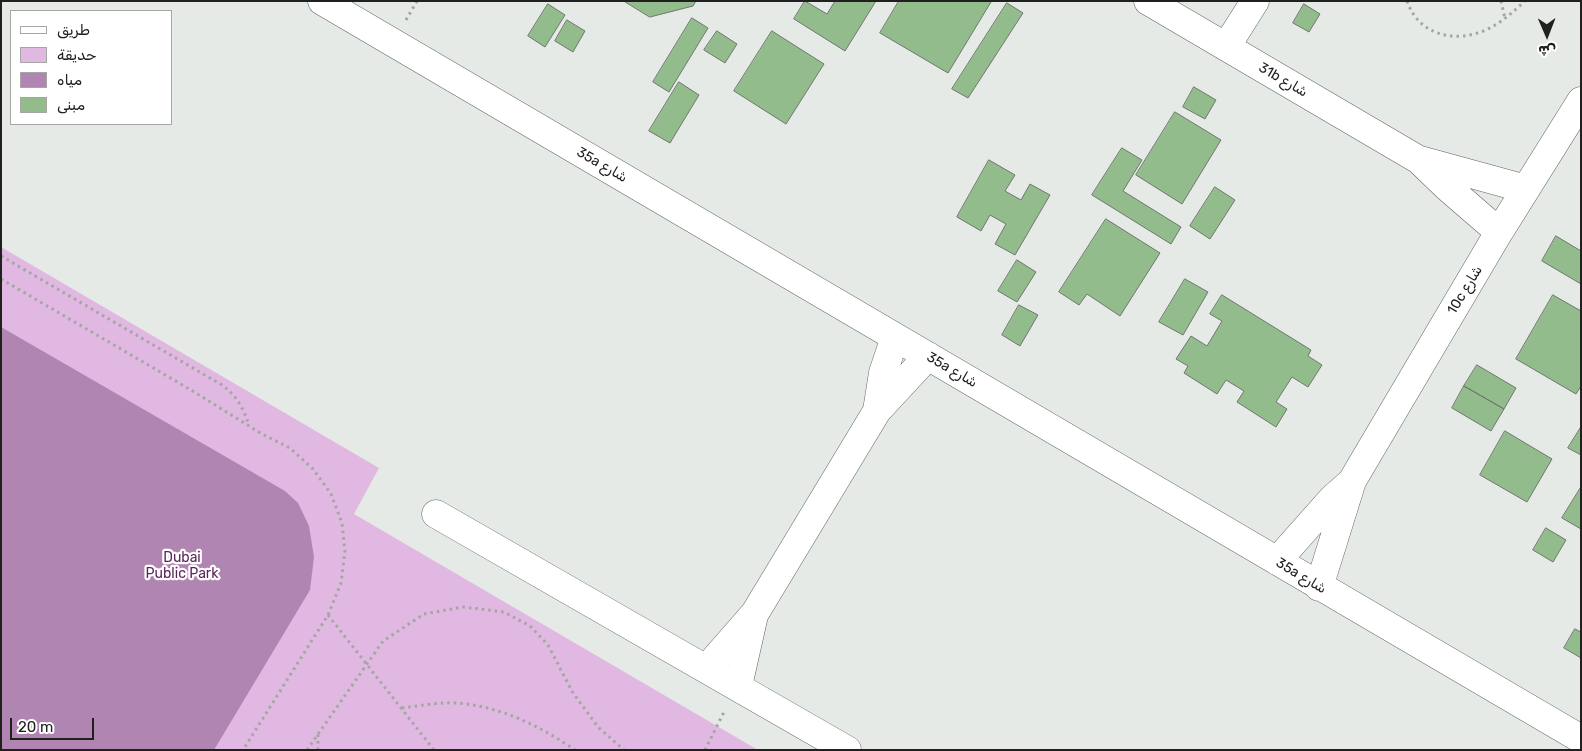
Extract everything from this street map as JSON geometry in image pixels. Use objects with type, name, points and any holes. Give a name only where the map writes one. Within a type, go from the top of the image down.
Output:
[{"type":"street","name":"35a شارع","points":[[322,1],[1581,739]]},
{"type":"street","name":"31b شارع","points":[[1148,1],[1419,160],[1446,187],[1499,232]]},
{"type":"street","points":[[1226,47],[1255,1]]},
{"type":"street","name":"10c شارع","points":[[1319,587],[1352,481],[1499,232],[1581,101]]},
{"type":"street","name":"31b شارع","points":[[1419,160],[1526,189]]},
{"type":"street","points":[[876,411],[883,373],[895,337]]},
{"type":"street","points":[[707,668],[755,613],[876,411],[928,356]]},
{"type":"street","name":"10c شارع","points":[[1277,561],[1332,499],[1352,481]]},
{"type":"street","points":[[436,514],[847,750]]},
{"type":"street","points":[[738,686],[755,613]]},
{"type":"path","points":[[1407,1],[1411,12],[1426,28],[1444,35],[1465,36],[1486,30],[1505,19],[1525,1]]},
{"type":"path","points":[[1501,1],[1505,19]]},
{"type":"path","points":[[1,256],[222,385],[236,397],[249,425]]},
{"type":"path","points":[[1,280],[290,448],[313,469],[330,494],[342,523],[345,551],[341,583],[328,615],[243,750]]},
{"type":"path","points":[[306,750],[383,641],[424,614],[463,607],[504,612],[530,626],[548,645],[573,693],[598,727],[624,750]]},
{"type":"path","points":[[328,615],[367,662],[434,750]]},
{"type":"path","points":[[705,750],[738,686]]},
{"type":"path","points":[[402,708],[456,703],[489,709],[520,719],[550,733],[575,750]]},
{"type":"path","points":[[318,732],[318,750]]},
{"type":"green space","name":"Dubai Public Park","points":[[1,247],[379,468],[354,514],[758,750],[1,750]]},
{"type":"water","points":[[1,327],[285,491],[298,503],[309,526],[314,557],[310,590],[214,750],[1,750]]},
{"type":"building","points":[[624,1],[696,1],[693,6],[650,17]]},
{"type":"building","points":[[805,1],[827,14],[835,1],[876,1],[845,51],[794,19]]},
{"type":"building","points":[[899,1],[991,2],[948,73],[880,33]]},
{"type":"building","points":[[1007,3],[1023,13],[968,98],[952,89]]},
{"type":"building","points":[[548,4],[565,15],[545,47],[528,36]]},
{"type":"building","points":[[1304,4],[1320,14],[1309,32],[1293,23]]},
{"type":"building","points":[[692,18],[708,28],[669,92],[653,82]]},
{"type":"building","points":[[567,20],[585,31],[573,52],[555,41]]},
{"type":"building","points":[[717,31],[737,44],[725,63],[704,50]]},
{"type":"building","points":[[772,31],[824,64],[786,124],[734,91]]},
{"type":"building","points":[[679,82],[699,95],[670,143],[649,131]]},
{"type":"building","points":[[1194,87],[1216,100],[1205,119],[1183,107]]},
{"type":"building","points":[[1175,112],[1221,140],[1182,204],[1136,175]]},
{"type":"building","points":[[1122,148],[1142,160],[1123,191],[1181,227],[1171,244],[1092,195]]},
{"type":"building","points":[[989,160],[1015,175],[1005,191],[1021,200],[1030,184],[1050,195],[1015,255],[995,244],[1006,224],[990,215],[981,231],[957,217]]},
{"type":"building","points":[[1215,187],[1235,200],[1210,239],[1190,226]]},
{"type":"building","points":[[1106,219],[1160,253],[1120,316],[1087,294],[1079,305],[1059,292]]},
{"type":"building","points":[[1556,236],[1581,251],[1581,284],[1542,261]]},
{"type":"building","points":[[1017,260],[1036,272],[1017,302],[998,291]]},
{"type":"building","points":[[1185,279],[1208,292],[1183,335],[1159,322]]},
{"type":"building","points":[[1222,295],[1311,350],[1308,356],[1322,365],[1308,387],[1292,377],[1276,402],[1287,409],[1276,427],[1237,402],[1244,391],[1226,380],[1217,394],[1184,373],[1188,366],[1176,359],[1191,336],[1207,346],[1222,321],[1210,314]]},
{"type":"building","points":[[1553,295],[1581,311],[1581,386],[1576,394],[1516,359]]},
{"type":"building","points":[[1019,305],[1038,315],[1020,346],[1002,335]]},
{"type":"building","points":[[1477,365],[1516,388],[1504,409],[1464,386]]},
{"type":"building","points":[[1464,386],[1504,409],[1491,431],[1452,408]]},
{"type":"building","points":[[1581,427],[1581,455],[1568,448]]},
{"type":"building","points":[[1505,431],[1552,459],[1527,502],[1480,475]]},
{"type":"building","points":[[1581,487],[1581,529],[1562,518]]},
{"type":"building","points":[[1546,528],[1566,540],[1553,562],[1533,550]]},
{"type":"building","points":[[1575,629],[1581,632],[1581,658],[1564,648]]}]
